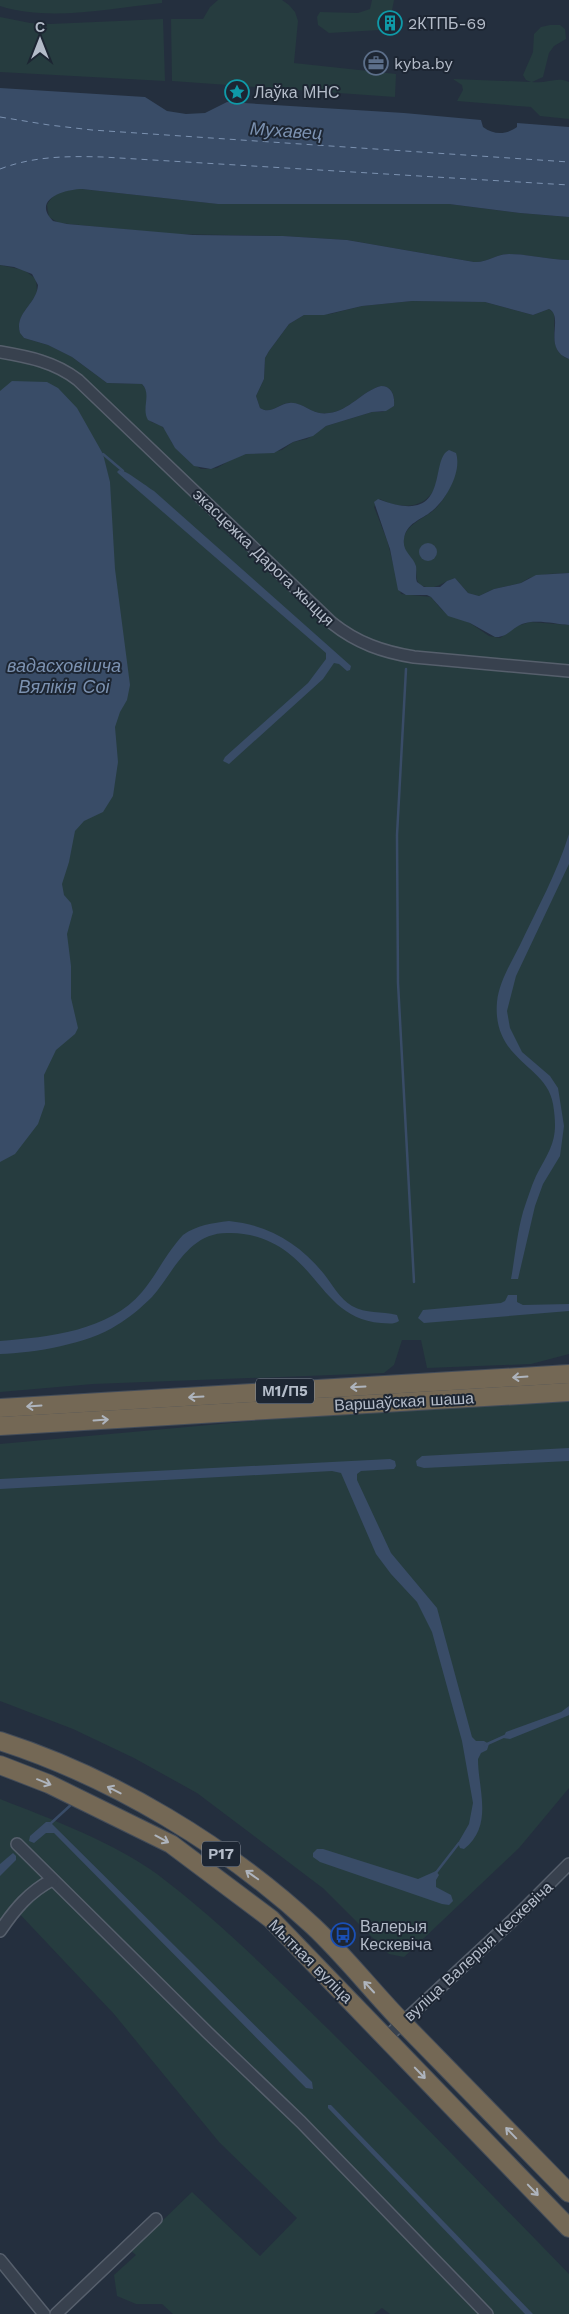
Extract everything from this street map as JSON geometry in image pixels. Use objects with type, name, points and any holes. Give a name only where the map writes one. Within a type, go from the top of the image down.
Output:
[{"type":"highway","name":"Варшаўская шаша","points":[[0,1408],[569,1374]]},
{"type":"highway","name":"Варшаўская шаша","points":[[0,1426],[569,1392]]},
{"type":"highway","name":"Мытная вуліца","points":[[0,1741],[66,1766],[162,1815],[259,1880],[313,1927],[402,2022],[569,2193]]},
{"type":"highway","name":"Мытная вуліца","points":[[0,1765],[49,1784],[132,1823],[179,1850],[270,1919],[387,2037],[569,2228]]},
{"type":"street","name":"экасцежка Дарога жыцця","points":[[0,352],[47,362],[59,367],[78,380],[332,623],[356,640],[391,653],[414,657],[569,671]]},
{"type":"street","points":[[17,1844],[301,2122],[487,2314]]},
{"type":"street","name":"вуліца Валерыя Кескевіча","points":[[387,2037],[514,1919],[569,1864]]},
{"type":"street","points":[[0,1931],[22,1902],[36,1889],[52,1880]]},
{"type":"street","points":[[56,2314],[69,2310],[156,2219]]},
{"type":"street","points":[[0,2260],[44,2314]]},
{"type":"green space","points":[[0,0],[162,0],[162,3],[81,12],[39,13],[19,11],[0,6]]},
{"type":"green space","points":[[218,0],[282,0],[295,12],[298,21],[294,63],[396,74],[395,97],[172,81],[171,19],[203,19],[210,7]]},
{"type":"green space","points":[[372,0],[394,0],[390,20],[380,30],[329,33],[318,25],[317,17],[320,12],[358,13],[370,9]]},
{"type":"green space","points":[[0,17],[30,23],[50,24],[163,19],[165,81],[0,72]]},
{"type":"green space","points":[[560,25],[565,29],[566,39],[554,46],[549,53],[543,77],[532,82],[565,80],[569,82],[569,119],[540,116],[531,107],[457,101],[463,90],[462,85],[453,79],[531,82],[526,80],[523,75],[533,52],[534,34],[541,27]]},
{"type":"green space","points":[[71,189],[219,204],[449,204],[569,217],[569,260],[509,254],[474,262],[347,240],[283,236],[172,234],[59,223],[49,217],[47,205],[57,193]]},
{"type":"green space","points":[[0,265],[24,270],[36,279],[37,292],[20,320],[20,332],[24,338],[48,345],[72,357],[107,383],[142,384],[147,391],[151,422],[160,425],[166,430],[172,443],[189,461],[201,469],[217,468],[237,456],[282,450],[293,442],[307,439],[326,426],[372,412],[382,412],[394,406],[392,392],[385,386],[381,386],[368,392],[343,409],[329,413],[312,411],[293,403],[268,410],[260,408],[256,396],[264,379],[265,358],[289,324],[304,315],[330,314],[362,306],[412,301],[485,302],[533,315],[549,309],[554,313],[554,339],[558,351],[569,359],[569,573],[548,574],[529,578],[521,583],[494,589],[479,596],[468,593],[455,578],[434,587],[420,585],[417,580],[415,564],[404,548],[406,533],[409,528],[433,511],[442,501],[451,483],[457,457],[441,468],[431,495],[425,500],[418,504],[403,506],[380,499],[374,507],[387,540],[401,594],[431,597],[442,610],[470,623],[489,636],[500,638],[517,626],[530,622],[569,625],[569,1354],[531,1364],[427,1368],[421,1340],[402,1340],[394,1365],[384,1373],[93,1384],[0,1392]]},
{"type":"green space","points":[[569,1400],[569,1788],[519,1848],[404,1957],[389,1954],[324,1889],[197,1793],[134,1758],[73,1729],[0,1701],[0,1444],[321,1415]]},
{"type":"green space","points":[[0,1799],[81,1832],[122,1852],[157,1874],[223,1929],[266,1968],[358,2059],[569,2274],[569,2314],[390,2314],[382,2308],[374,2314],[173,2314],[162,2304],[136,2304],[117,2296],[114,2275],[136,2255],[131,2251],[192,2192],[260,2256],[297,2218],[219,2142],[114,2014],[15,1909],[0,1931]]},
{"type":"water","name":"Мухавец","points":[[0,88],[145,97],[167,111],[186,114],[205,113],[227,102],[404,113],[481,120],[483,127],[491,132],[500,133],[513,130],[517,127],[517,123],[569,127],[569,217],[449,204],[218,204],[82,189],[60,193],[48,201],[46,207],[47,213],[53,221],[67,224],[193,235],[283,236],[347,240],[474,262],[509,254],[569,260],[569,359],[556,348],[555,319],[549,309],[533,315],[485,302],[412,301],[362,306],[324,315],[304,315],[289,324],[265,358],[264,379],[256,396],[260,408],[268,410],[294,403],[312,411],[329,413],[343,409],[368,392],[381,386],[385,386],[392,392],[394,406],[386,411],[372,412],[326,426],[313,436],[293,442],[274,453],[246,454],[211,469],[194,466],[175,448],[163,427],[148,420],[146,415],[146,392],[142,384],[107,383],[72,357],[48,345],[24,338],[20,333],[20,320],[34,298],[38,285],[32,274],[14,267],[0,265]]},
{"type":"water","name":"вадасховішча Вялікія Соі","points":[[12,381],[47,382],[58,388],[77,408],[103,454],[110,482],[115,569],[130,685],[127,700],[120,712],[115,727],[118,762],[113,796],[103,812],[84,821],[75,831],[69,862],[62,884],[64,895],[71,903],[73,912],[67,934],[71,966],[71,998],[78,1028],[75,1034],[56,1050],[44,1075],[45,1104],[38,1124],[15,1154],[0,1162],[0,391]]},
{"type":"water","points":[[449,450],[456,453],[457,468],[448,492],[438,506],[411,525],[405,534],[404,543],[406,551],[415,563],[417,582],[424,587],[440,587],[447,581],[455,578],[468,593],[479,596],[494,589],[521,583],[536,575],[569,573],[569,625],[539,622],[527,623],[518,626],[503,636],[495,637],[470,623],[448,616],[427,595],[406,595],[398,590],[390,549],[374,502],[378,499],[402,506],[418,505],[428,499],[434,489],[443,456]]},
{"type":"water","points":[[119,470],[131,475],[154,491],[351,666],[350,670],[347,671],[339,664],[334,663],[323,679],[229,764],[223,761],[225,757],[308,683],[326,659],[326,653],[119,474],[117,472]]},
{"type":"water","points":[[428,543],[434,546],[437,552],[434,558],[428,561],[422,558],[419,552],[422,546]]},
{"type":"water","points":[[569,834],[569,864],[516,976],[507,1011],[510,1028],[522,1052],[550,1076],[558,1088],[564,1126],[560,1156],[543,1184],[535,1206],[518,1279],[511,1279],[523,1212],[534,1180],[550,1150],[554,1135],[555,1116],[549,1091],[541,1080],[511,1050],[503,1037],[498,1022],[497,1002],[509,966],[553,877]]},
{"type":"water","points":[[229,1221],[257,1227],[282,1237],[304,1253],[324,1274],[340,1295],[352,1306],[357,1309],[397,1315],[399,1321],[381,1323],[364,1320],[351,1314],[339,1306],[299,1262],[280,1247],[251,1235],[227,1233],[202,1239],[192,1247],[152,1297],[131,1316],[105,1332],[60,1346],[29,1352],[0,1354],[0,1341],[77,1330],[113,1316],[142,1292],[183,1235],[199,1227]]},
{"type":"water","points":[[508,1295],[517,1295],[517,1302],[523,1305],[569,1304],[569,1311],[424,1323],[418,1318],[423,1310],[501,1303],[505,1301]]},
{"type":"water","points":[[569,1448],[569,1461],[424,1468],[417,1466],[416,1461],[422,1456]]},
{"type":"water","points":[[390,1459],[395,1461],[396,1466],[394,1469],[361,1471],[357,1474],[357,1480],[391,1553],[437,1608],[472,1737],[476,1741],[484,1741],[489,1744],[487,1750],[481,1753],[478,1759],[482,1818],[473,1840],[464,1849],[460,1848],[458,1843],[469,1824],[473,1803],[462,1741],[432,1632],[417,1602],[391,1574],[376,1554],[341,1473],[332,1471],[0,1489],[0,1479]]},
{"type":"water","points":[[569,1706],[569,1715],[567,1716],[510,1739],[503,1738],[506,1732],[561,1712]]},
{"type":"water","points":[[46,1822],[50,1822],[312,2082],[313,2089],[306,2088],[54,1833],[46,1833],[34,1843],[29,1841],[30,1836]]},
{"type":"water","points":[[317,1849],[323,1849],[418,1879],[436,1871],[439,1875],[436,1880],[436,1887],[451,1895],[453,1901],[449,1905],[442,1904],[320,1862],[313,1857],[313,1853]]},
{"type":"water","points":[[13,1853],[16,1856],[16,1860],[0,1876],[0,1864]]},
{"type":"water","points":[[328,2105],[331,2105],[533,2314],[525,2314],[328,2108]]},
{"type":"waterway","points":[[103,454],[123,471]]},
{"type":"waterway","points":[[406,669],[397,835],[398,983],[414,1282]]},
{"type":"waterway","points":[[485,1745],[505,1736]]},
{"type":"waterway","points":[[50,1824],[73,1803]]},
{"type":"waterway","points":[[435,1874],[459,1843]]},
{"type":"ferry route","points":[[0,117],[92,130],[569,162]]},
{"type":"ferry route","points":[[0,169],[38,159],[103,157],[569,185]]},
{"type":"place","name":"2КТПБ-69","points":[[390,23]]},
{"type":"place","name":"kyba.by","points":[[376,63]]},
{"type":"place","name":"Лаўка МНС","points":[[237,92]]},
{"type":"place","name":"Валерыя Кескевіча","points":[[343,1935]]}]
